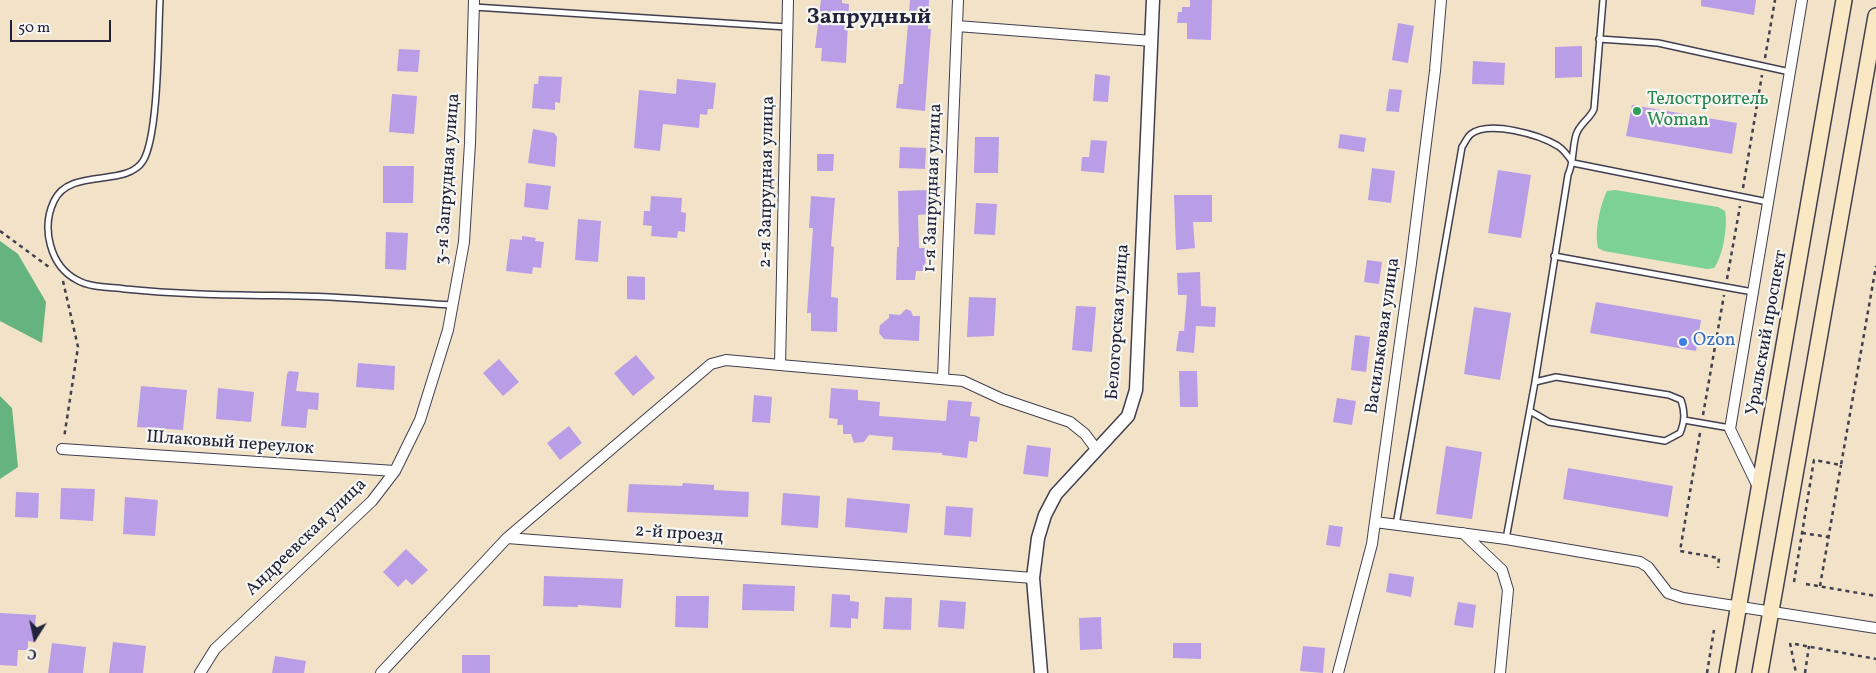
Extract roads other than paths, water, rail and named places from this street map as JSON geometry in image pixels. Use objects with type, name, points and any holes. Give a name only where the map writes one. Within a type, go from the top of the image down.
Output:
[{"type":"main road","name":"Уральский проспект","points":[[1727,673],[1844,0]]},
{"type":"main road","points":[[1760,673],[1876,16]]},
{"type":"street","name":"2-я Запрудная улица","points":[[780,365],[788,0]]},
{"type":"street","name":"1-я Запрудная улица","points":[[943,378],[958,0]]},
{"type":"street","name":"Белогорская улица","points":[[1041,673],[1033,578],[1038,538],[1045,515],[1056,494],[1128,416],[1136,390],[1153,0]]},
{"type":"street","name":"Васильковая улица","points":[[1338,673],[1372,544],[1435,71],[1441,0]]},
{"type":"street","points":[[1759,489],[1730,428],[1802,0]]},
{"type":"street","name":"3-я Запрудная улица","points":[[439,358],[454,305],[465,223],[470,143],[474,4]]},
{"type":"street","points":[[957,26],[1152,42]]},
{"type":"street","name":"Андреевская улица","points":[[200,673],[215,649],[372,501],[395,471],[420,420],[439,358]]},
{"type":"street","points":[[381,673],[508,538],[711,364],[726,360],[943,378],[974,384],[1002,399],[1070,422],[1085,434],[1096,449]]},
{"type":"street","name":"Шлаковый переулок","points":[[62,449],[395,471]]},
{"type":"street","points":[[1375,522],[1463,532],[1640,562],[1648,567],[1668,592],[1683,598],[1876,628]]},
{"type":"street","points":[[1463,532],[1502,570],[1508,590],[1500,673]]},
{"type":"street","name":"2-й проезд","points":[[508,538],[1033,578]]},
{"type":"lane","points":[[160,0],[153,115],[148,147],[143,160],[137,167],[127,173],[86,180],[69,187],[55,199],[50,209],[48,240],[54,255],[70,275],[88,284],[170,294],[301,296],[454,305]]},
{"type":"lane","points":[[1506,539],[1536,382],[1554,256],[1568,176],[1573,163],[1576,135],[1580,126],[1587,121],[1594,108],[1603,0]]},
{"type":"lane","points":[[474,4],[788,28]]},
{"type":"lane","points":[[1599,39],[1658,43],[1790,72]]},
{"type":"lane","points":[[1396,525],[1462,147],[1470,134],[1481,129],[1515,131],[1536,135],[1559,146],[1573,163],[1769,202]]},
{"type":"lane","points":[[1554,256],[1753,292]]},
{"type":"lane","points":[[1530,411],[1549,422],[1665,441],[1680,433],[1684,420],[1685,411],[1681,400],[1670,395],[1556,376],[1536,382]]},
{"type":"lane","points":[[1684,420],[1730,428]]},
{"type":"place","name":"Телостроитель Woman","points":[[1637,111]]},
{"type":"place","name":"Ozon","points":[[1683,342]]},
{"type":"district","name":"Запрудный","points":[[869,19]]}]
